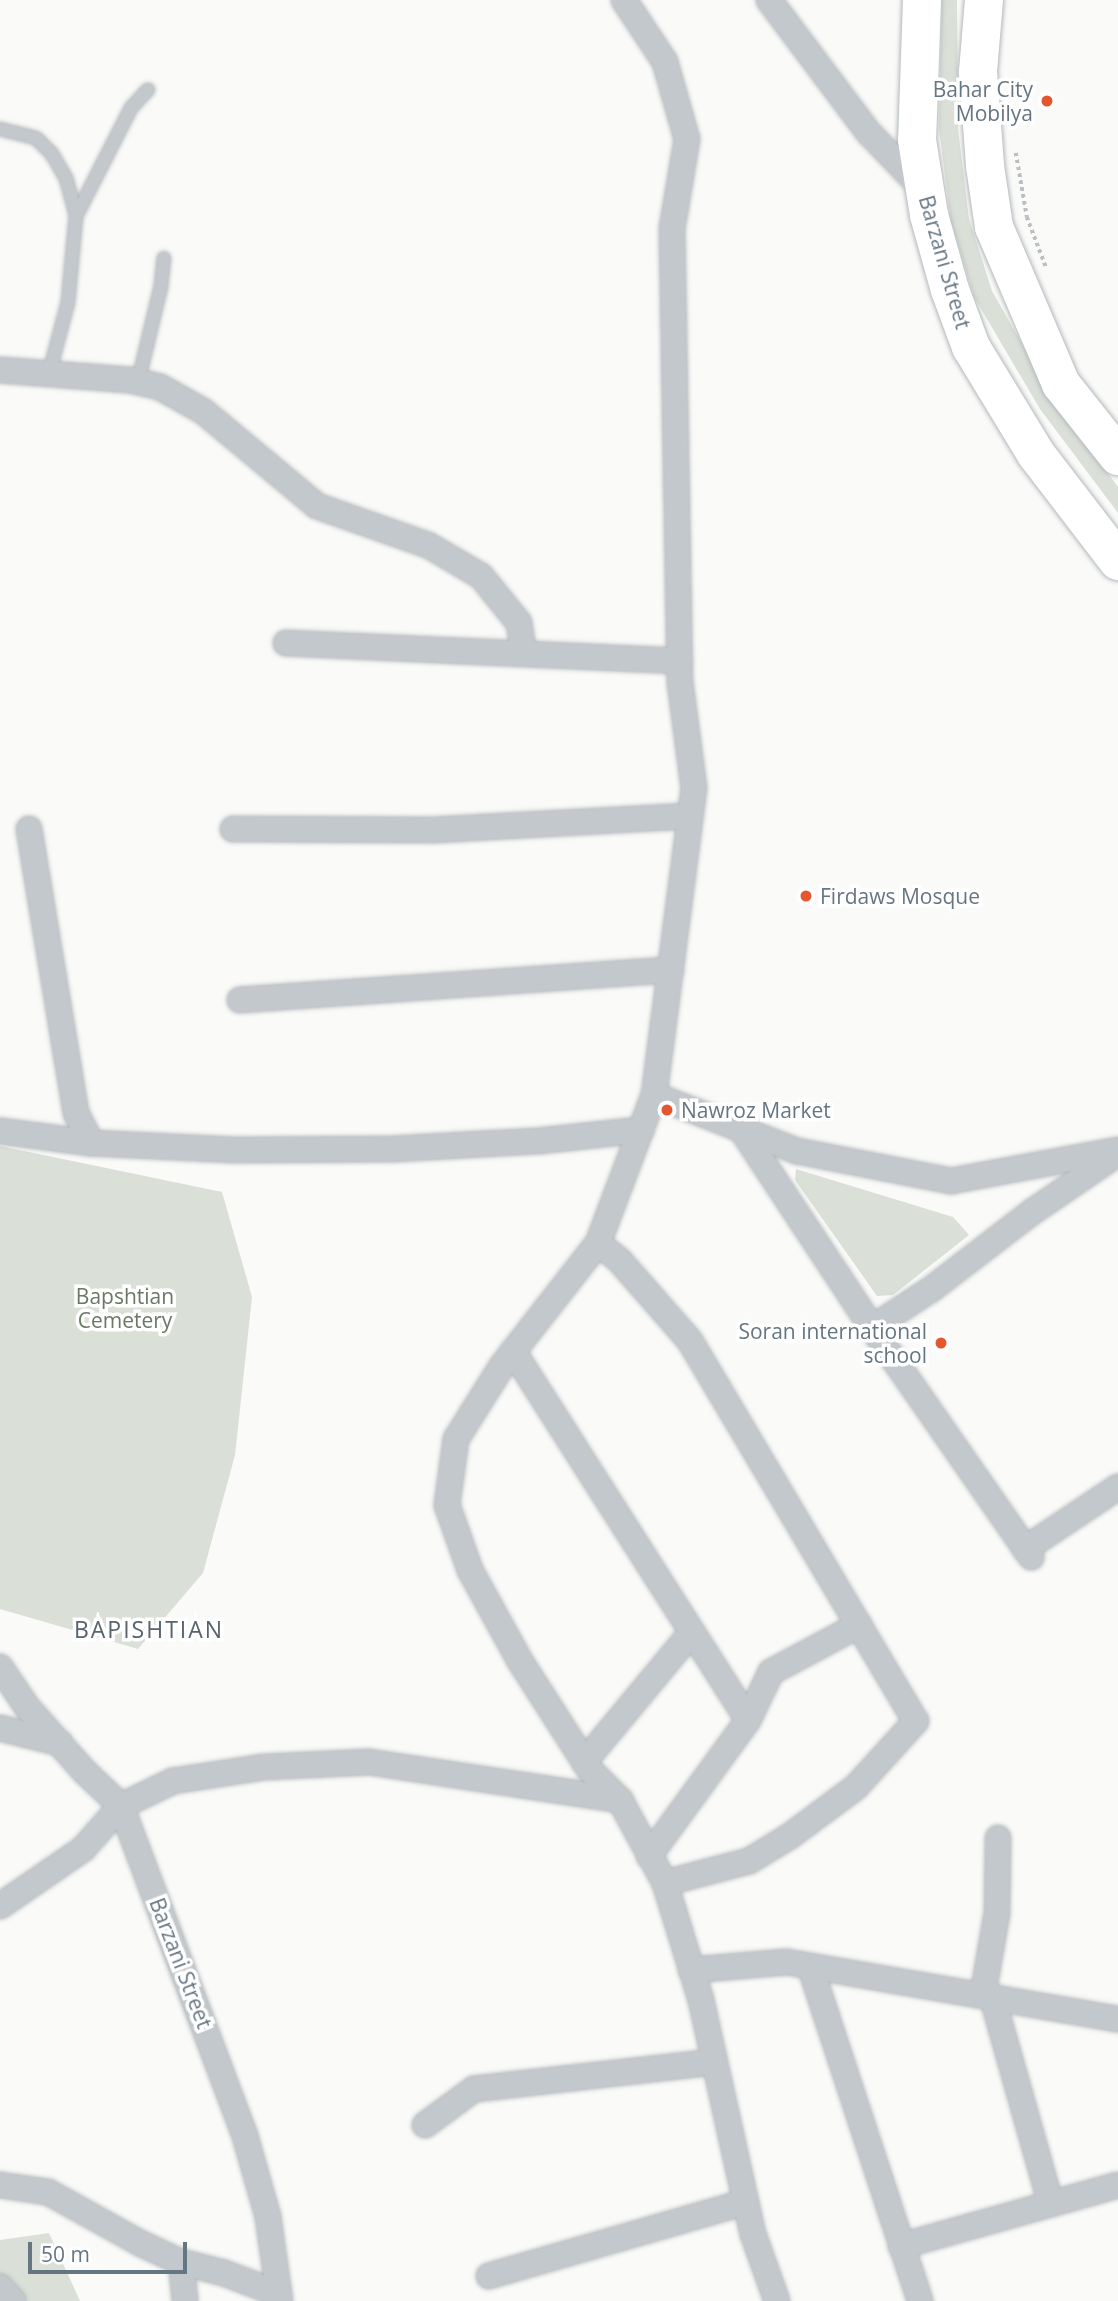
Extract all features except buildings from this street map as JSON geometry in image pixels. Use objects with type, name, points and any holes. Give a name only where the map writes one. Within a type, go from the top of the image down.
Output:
[{"type":"highway","name":"Barzani Street","points":[[922,0],[917,140],[924,190],[950,290],[971,347],[1035,454],[1118,561]]},
{"type":"highway","points":[[984,0],[978,72],[985,166],[994,227],[1061,384],[1118,456]]},
{"type":"street","points":[[624,0],[665,62],[687,139],[672,229],[680,662],[694,788],[654,1095],[598,1243],[513,1351],[456,1439],[447,1505],[470,1570],[520,1661],[584,1762],[620,1800],[665,1883],[691,1970],[714,2062],[752,2234],[777,2301]]},
{"type":"street","points":[[769,0],[869,133],[924,190]]},
{"type":"street","points":[[0,370],[138,382],[160,387],[203,411],[317,506],[428,545],[481,576],[519,623],[524,654]]},
{"type":"street","points":[[286,643],[680,662]]},
{"type":"street","points":[[233,828],[433,830],[690,816]]},
{"type":"street","points":[[29,829],[76,1113],[91,1143]]},
{"type":"street","points":[[240,1000],[671,970]]},
{"type":"street","points":[[654,1095],[797,1151],[951,1181],[1118,1152]]},
{"type":"street","points":[[741,1129],[872,1328],[1028,1553],[1118,1488]]},
{"type":"street","points":[[0,1131],[91,1143],[235,1150],[393,1149],[538,1141],[641,1130]]},
{"type":"street","points":[[872,1328],[933,1288],[1032,1212],[1118,1152]]},
{"type":"street","points":[[598,1243],[620,1261],[690,1341],[916,1721],[856,1787],[790,1836],[749,1861],[665,1883]]},
{"type":"street","points":[[513,1351],[748,1720]]},
{"type":"street","points":[[649,1856],[748,1720],[771,1672],[859,1625]]},
{"type":"street","points":[[584,1762],[692,1632]]},
{"type":"street","name":"Barzani Street","points":[[0,1667],[27,1707],[121,1806],[245,2136],[268,2217],[279,2298]]},
{"type":"street","points":[[0,1728],[60,1743]]},
{"type":"street","points":[[0,1906],[83,1849],[121,1806],[173,1781],[265,1767],[369,1762],[620,1800]]},
{"type":"street","points":[[998,1838],[997,1913],[988,1995],[1051,2204]]},
{"type":"street","points":[[691,1970],[787,1962],[1118,2019]]},
{"type":"street","points":[[810,1966],[920,2301]]},
{"type":"street","points":[[425,2125],[474,2089],[714,2062]]},
{"type":"street","points":[[0,2185],[48,2192],[142,2244],[181,2262],[224,2273],[279,2298]]},
{"type":"street","points":[[901,2246],[1118,2185]]},
{"type":"street","points":[[489,2276],[745,2202]]},
{"type":"street","points":[[181,2262],[185,2301]]},
{"type":"street","points":[[0,2287],[13,2301]]},
{"type":"lane","points":[[76,216],[131,108],[148,90]]},
{"type":"lane","points":[[0,129],[36,138],[52,154],[66,178],[76,216],[68,302],[49,374]]},
{"type":"lane","points":[[138,382],[161,286],[164,258]]},
{"type":"path","points":[[1015,150],[1027,217],[1046,268]]},
{"type":"green space","points":[[942,0],[957,0],[958,129],[969,219],[992,291],[1054,400],[1118,487],[1118,513],[1040,409],[974,297],[951,221],[939,129]]},
{"type":"green space","name":"Bapshtian Cemetery","points":[[0,1146],[222,1192],[252,1297],[235,1455],[203,1573],[138,1649],[0,1609]]},
{"type":"green space","points":[[796,1169],[953,1217],[969,1235],[893,1295],[877,1296],[795,1180]]},
{"type":"green space","points":[[49,2233],[80,2301],[0,2301],[0,2240]]},
{"type":"place","name":"Bahar City Mobilya","points":[[1047,101]]},
{"type":"place","name":"Firdaws Mosque","points":[[806,896]]},
{"type":"place","name":"Nawroz Market","points":[[667,1110]]},
{"type":"place","name":"Soran international school","points":[[941,1343]]},
{"type":"district","name":"BAPISHTIAN","points":[[149,1629]]}]
